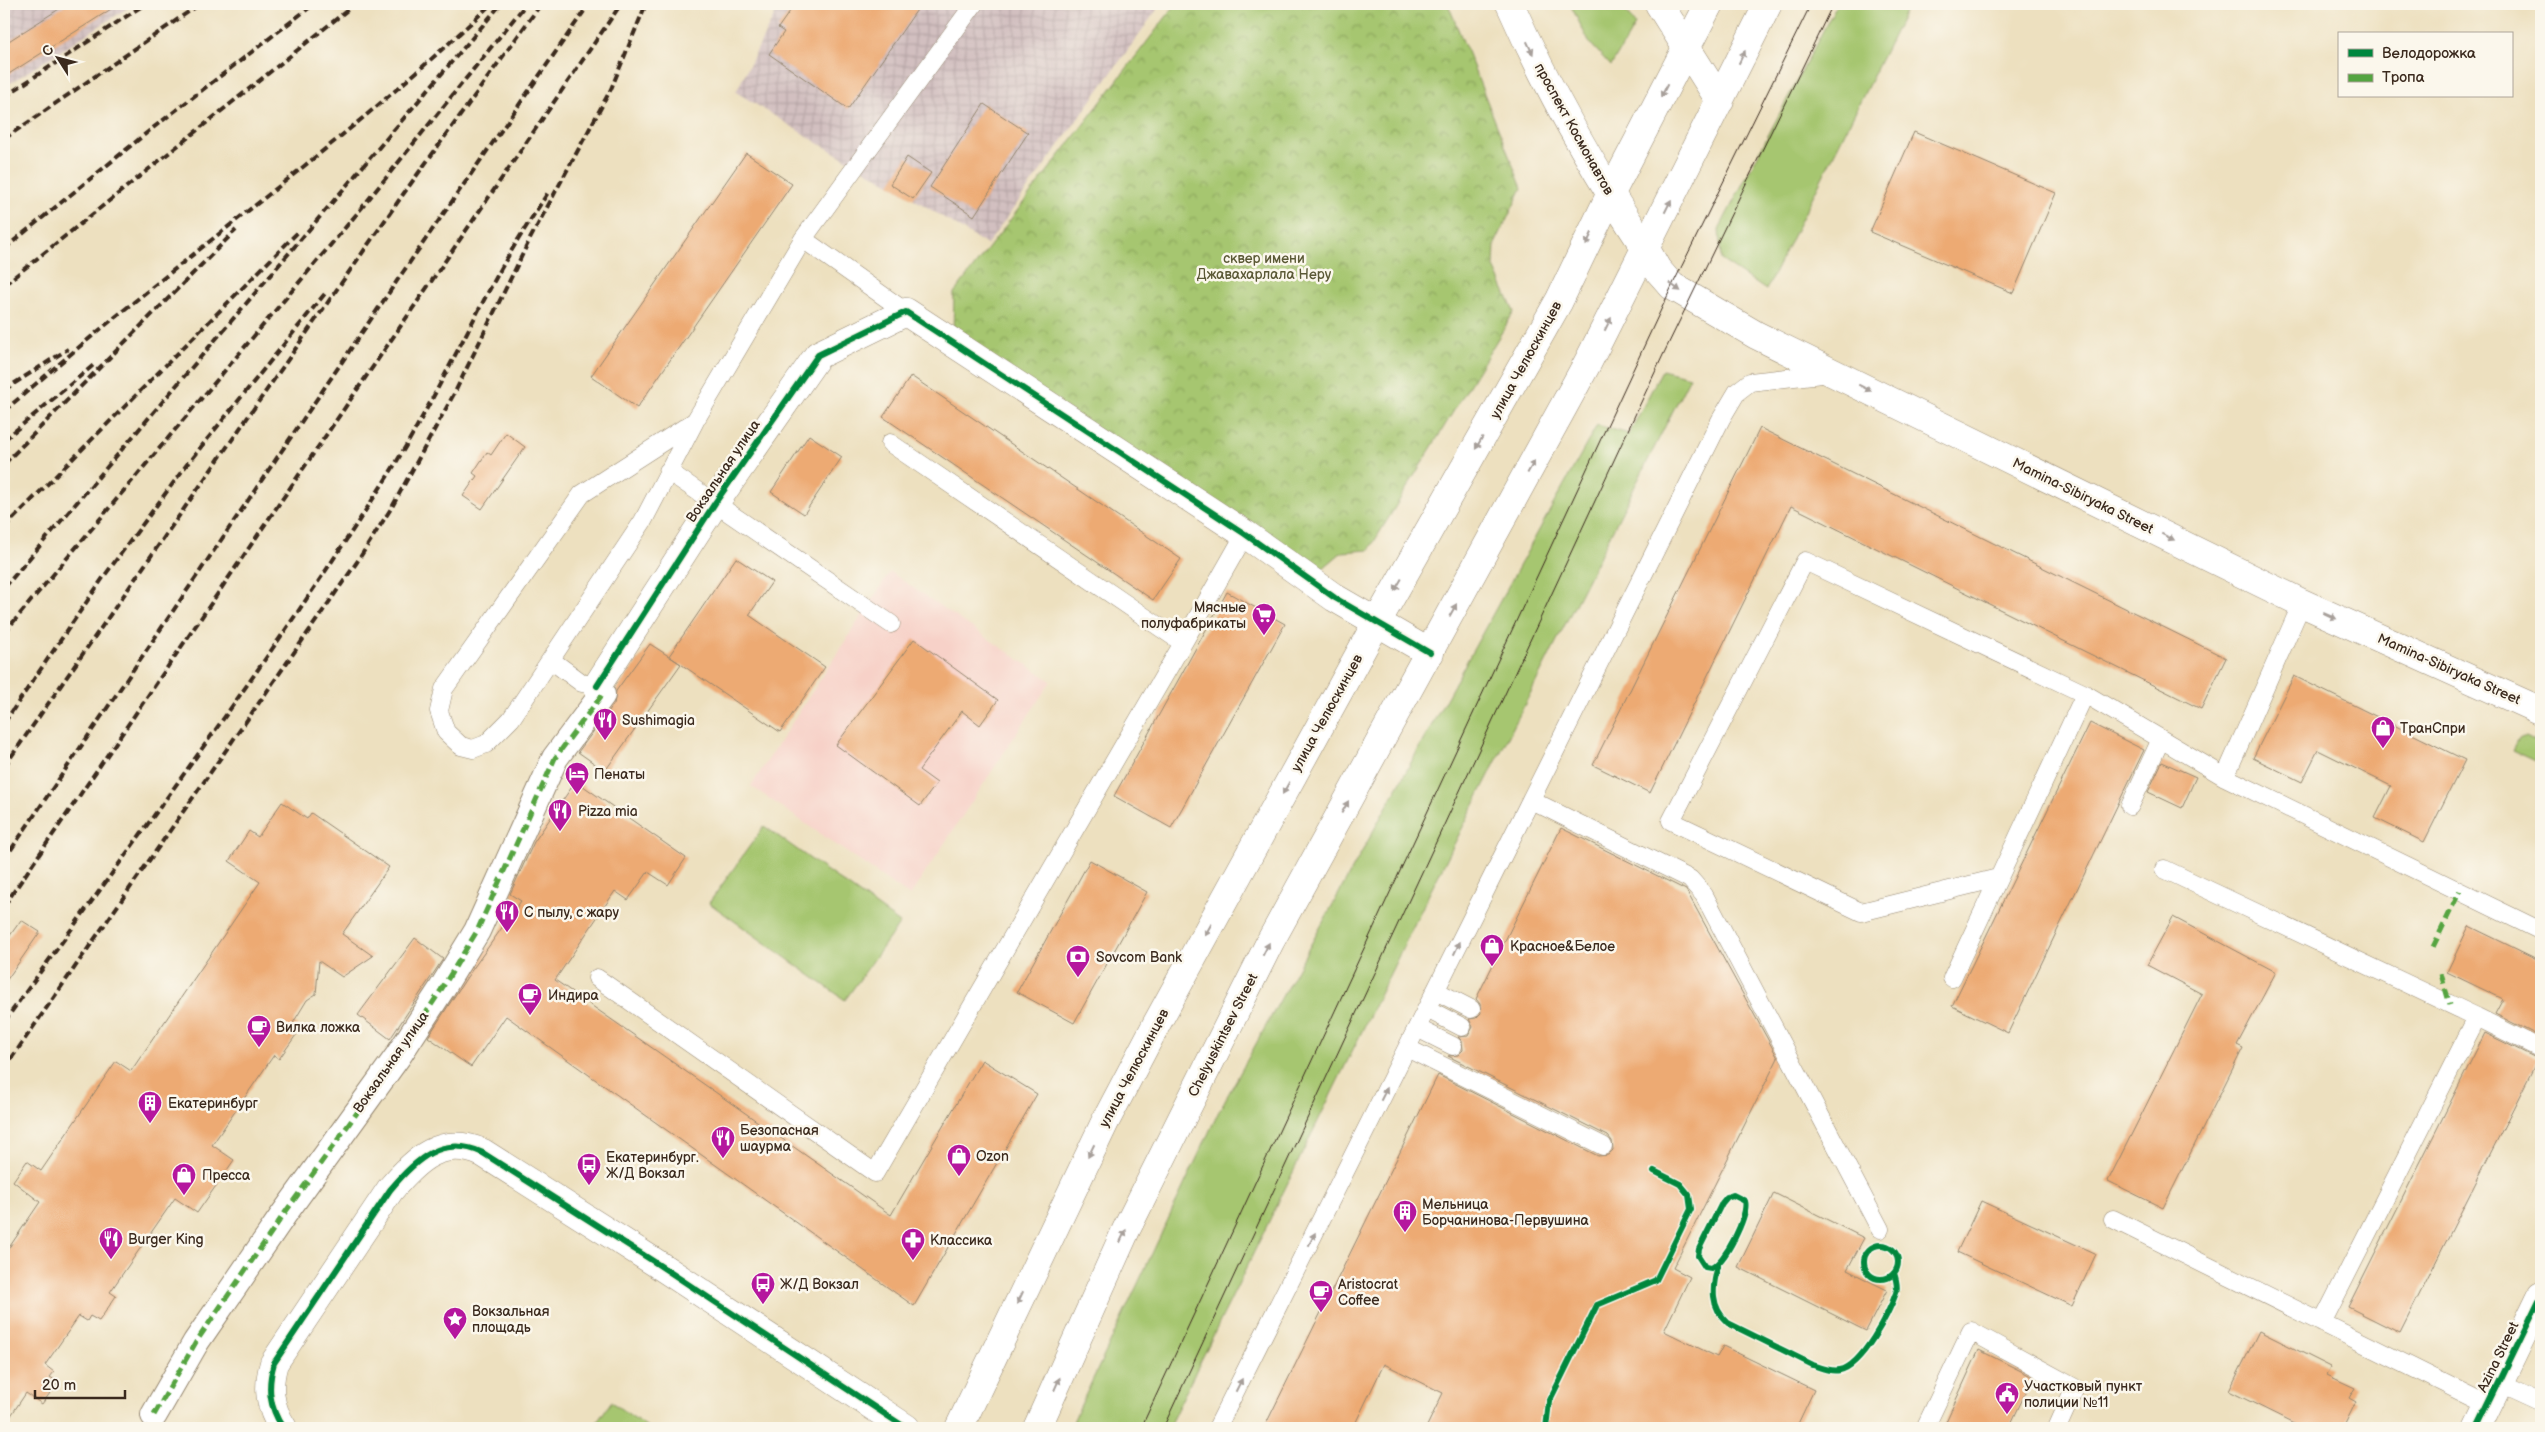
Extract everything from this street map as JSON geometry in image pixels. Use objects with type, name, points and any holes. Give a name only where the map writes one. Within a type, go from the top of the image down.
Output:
[{"type":"main road","name":"проспект Космонавтов","points":[[1510,4],[1531,50],[1583,150],[1646,249]]},
{"type":"main road","points":[[1659,4],[1720,101]]},
{"type":"main road","name":"улица Челюскинцев","points":[[958,1428],[1105,1122],[1377,622],[1559,301],[1610,195],[1709,4]]},
{"type":"main road","points":[[906,312],[1245,534],[1335,598],[1430,653],[1588,362],[1768,4]]},
{"type":"main road","name":"Mamina-Sibiryaka Street","points":[[1646,249],[1657,268],[1672,286],[1756,335],[2302,603],[2541,711]]},
{"type":"main road","name":"Вокзальная улица","points":[[600,691],[715,503],[818,355],[906,312]]},
{"type":"main road","name":"Chelyuskintsev Street","points":[[1037,1428],[1126,1230],[1266,951],[1430,653]]},
{"type":"main road","points":[[283,1428],[275,1416],[269,1396],[270,1378],[274,1362],[390,1190],[409,1168],[427,1154],[458,1145],[471,1147],[483,1153],[906,1428]]},
{"type":"main road","name":"Azina Street","points":[[2488,1405],[2541,1296]]},
{"type":"street","name":"Вокзальная улица","points":[[154,1415],[196,1342],[284,1214],[398,1056],[441,990],[477,930],[555,758],[600,691]]},
{"type":"lane","points":[[695,421],[582,494],[444,690],[439,711],[446,732],[461,746],[473,749],[486,744],[511,719],[643,521],[695,421],[803,239],[974,4]]},
{"type":"lane","points":[[803,239],[906,312]]},
{"type":"lane","points":[[1217,1428],[1716,428],[1737,392],[1750,382],[1832,372]]},
{"type":"lane","points":[[890,443],[1183,643]]},
{"type":"lane","points":[[668,471],[891,624]]},
{"type":"lane","points":[[597,978],[874,1173],[1245,534]]},
{"type":"lane","points":[[1998,878],[1861,912],[1672,821],[1804,561],[2085,694],[2225,776],[2541,931]]},
{"type":"lane","points":[[2225,776],[2302,603]]},
{"type":"lane","points":[[551,660],[582,682],[600,691]]},
{"type":"lane","points":[[1952,978],[2085,694]]},
{"type":"lane","points":[[2130,806],[2162,739]]},
{"type":"lane","points":[[1531,800],[1690,879],[1704,895],[1880,1229]]},
{"type":"lane","points":[[2164,869],[2541,1049]]},
{"type":"lane","points":[[1436,991],[1471,1009]]},
{"type":"lane","points":[[1427,1009],[1462,1027]]},
{"type":"lane","points":[[2322,1323],[2477,1017]]},
{"type":"lane","points":[[1417,1028],[1453,1046]]},
{"type":"lane","points":[[1407,1048],[1603,1146]]},
{"type":"lane","points":[[2113,1219],[2488,1405],[2541,1402]]},
{"type":"lane","points":[[1925,1428],[1970,1331],[2075,1388],[2057,1428]]},
{"type":"shaded area","points":[[4,4],[134,4],[4,87]]},
{"type":"shaded area","points":[[780,4],[1161,4],[987,245],[890,184],[818,143],[736,92]]},
{"type":"shaded area","points":[[890,572],[1051,681],[910,896],[751,786]]},
{"type":"green space","name":"сквер имени Джавахарлала Неру","points":[[1176,4],[1448,4],[1522,188],[1495,244],[1494,267],[1514,312],[1369,550],[1342,552],[1315,575],[953,332],[954,293]]},
{"type":"green space","points":[[1570,4],[1621,4],[1635,25],[1611,66],[1589,42]]},
{"type":"green space","points":[[1837,4],[1909,4],[1766,290],[1721,260],[1719,229]]},
{"type":"green space","points":[[1662,370],[1690,377],[1429,894],[1168,1428],[1070,1428],[1219,1111],[1597,425],[1629,434]]},
{"type":"green space","points":[[2525,736],[2541,744],[2541,764],[2513,751],[2519,739]]},
{"type":"green space","points":[[764,826],[900,923],[845,1000],[709,903]]},
{"type":"green space","points":[[611,1402],[649,1428],[593,1428]]},
{"type":"building","points":[[67,4],[119,4],[4,77],[4,44]]},
{"type":"building","points":[[795,4],[921,4],[848,109],[769,54],[784,32],[778,28]]},
{"type":"building","points":[[984,104],[1028,133],[974,216],[930,187]]},
{"type":"building","points":[[1914,132],[2056,193],[2013,293],[1870,232]]},
{"type":"building","points":[[746,153],[792,184],[637,408],[591,376]]},
{"type":"building","points":[[907,157],[931,173],[913,199],[890,184]]},
{"type":"building","points":[[911,376],[1181,559],[1153,600],[883,417]]},
{"type":"building","points":[[1760,428],[2226,658],[2201,709],[1791,506],[1650,793],[1593,765]]},
{"type":"building","points":[[506,433],[525,447],[482,509],[463,496],[477,476],[473,473],[487,452],[491,455]]},
{"type":"building","points":[[809,435],[842,457],[804,514],[771,492]]},
{"type":"building","points":[[736,558],[772,582],[749,615],[825,667],[780,732],[669,656]]},
{"type":"building","points":[[1227,592],[1285,624],[1171,828],[1114,796]]},
{"type":"building","points":[[914,639],[998,700],[980,725],[962,711],[919,770],[937,783],[920,806],[836,745]]},
{"type":"building","points":[[650,644],[681,664],[605,771],[578,752],[614,704],[616,691]]},
{"type":"building","points":[[2294,676],[2465,760],[2424,842],[2375,818],[2391,786],[2318,750],[2302,782],[2253,758]]},
{"type":"building","points":[[2090,723],[2144,750],[2008,1033],[1952,1006]]},
{"type":"building","points":[[2162,762],[2196,777],[2182,808],[2148,792]]},
{"type":"building","points":[[576,781],[686,858],[668,885],[648,872],[628,900],[615,891],[555,980],[891,1215],[982,1060],[1037,1094],[914,1306],[506,1016],[471,1067],[428,1037],[467,977],[521,901],[510,894],[534,842]]},
{"type":"building","name":"Екатеринбург","points":[[282,802],[307,819],[311,813],[389,867],[342,934],[373,956],[342,977],[319,961],[316,994],[307,1000],[293,1023],[301,1028],[279,1059],[274,1055],[212,1145],[234,1160],[197,1213],[175,1198],[110,1292],[116,1296],[99,1321],[90,1316],[87,1321],[79,1316],[45,1365],[54,1372],[50,1377],[58,1382],[42,1404],[26,1393],[4,1426],[4,1255],[40,1202],[13,1181],[27,1161],[41,1171],[116,1061],[131,1071],[260,882],[229,861],[249,831],[258,837]]},
{"type":"building","points":[[1561,828],[1686,890],[1778,1058],[1673,1268],[1690,1277],[1664,1331],[1717,1357],[1723,1346],[1814,1390],[1796,1428],[1426,1428],[1443,1393],[1384,1364],[1353,1428],[1264,1428],[1438,1075],[1598,1156],[1608,1155],[1613,1150],[1612,1141],[1608,1136],[1448,1056],[1458,1055],[1463,1050],[1462,1041],[1458,1037],[1468,1036],[1473,1027],[1469,1019],[1476,1018],[1481,1013],[1480,1004],[1476,999]]},
{"type":"building","points":[[1090,860],[1147,892],[1074,1023],[1017,992]]},
{"type":"building","points":[[2173,917],[2276,972],[2237,1045],[2243,1048],[2163,1208],[2108,1181],[2202,994],[2147,965]]},
{"type":"building","points":[[21,920],[40,932],[4,984],[4,944]]},
{"type":"building","points":[[2469,926],[2541,961],[2541,1037],[2495,1014],[2503,999],[2447,972]]},
{"type":"building","points":[[415,938],[443,959],[390,1039],[358,1015]]},
{"type":"building","points":[[2485,1033],[2538,1059],[2400,1333],[2348,1307]]},
{"type":"building","points":[[1774,1193],[1864,1238],[1847,1270],[1887,1290],[1866,1331],[1738,1267]]},
{"type":"building","points":[[1981,1201],[2096,1254],[2072,1306],[1957,1252]]},
{"type":"building","points":[[2259,1331],[2331,1367],[2327,1375],[2355,1388],[2349,1398],[2356,1402],[2343,1428],[2304,1428],[2229,1391]]},
{"type":"building","points":[[1979,1350],[2033,1377],[2009,1428],[1943,1428]]},
{"type":"tram line","points":[[1141,1428],[1672,286],[1811,4]]},
{"type":"tram line","points":[[1163,1428],[1663,355],[1833,4]]},
{"type":"railway","points":[[4,139],[200,4]]},
{"type":"railway","points":[[4,249],[149,131],[314,4]]},
{"type":"railway","points":[[4,285],[355,4]]},
{"type":"railway","points":[[4,411],[151,288],[349,130],[445,47],[491,4]]},
{"type":"railway","points":[[4,588],[501,4]]},
{"type":"railway","points":[[4,633],[360,210],[526,4]]},
{"type":"railway","points":[[4,767],[404,193],[541,4]]},
{"type":"railway","points":[[4,860],[403,272],[589,4]]},
{"type":"railway","points":[[4,906],[621,4]]},
{"type":"railway","points":[[4,1069],[357,562],[392,507],[455,392],[530,239],[611,89],[646,4]]},
{"type":"railway","points":[[4,97],[142,6]]},
{"type":"railway","points":[[4,1022],[201,751],[297,613],[389,474],[499,273],[549,191]]},
{"type":"railway","points":[[4,464],[236,230]]},
{"type":"railway","points":[[4,528],[300,230]]},
{"type":"railway","points":[[4,723],[105,575],[188,463],[327,291]]},
{"type":"railway","points":[[4,390],[68,349]]},
{"type":"railway","points":[[4,440],[96,363]]},
{"type":"marked path","points":[[154,1415],[196,1342],[284,1214],[398,1056],[441,990],[477,931],[555,758],[602,695]]},
{"type":"marked path","points":[[2433,947],[2460,891]]},
{"type":"marked path","points":[[2441,974],[2450,1005]]},
{"type":"cycle path","points":[[597,686],[715,503],[818,355],[906,312],[1245,534],[1335,598],[1430,653]]},
{"type":"cycle path","points":[[283,1428],[272,1405],[270,1380],[274,1363],[399,1179],[420,1160],[431,1153],[442,1148],[455,1147],[468,1148],[483,1153],[653,1261],[906,1428]]},
{"type":"cycle path","points":[[1546,1428],[1549,1402],[1597,1305],[1656,1280],[1691,1209],[1689,1195],[1680,1184],[1654,1171]]},
{"type":"cycle path","points":[[1733,1195],[1745,1201],[1740,1227],[1729,1248],[1717,1264],[1711,1268],[1705,1267],[1698,1256],[1699,1249],[1722,1203],[1727,1197],[1733,1195]]},
{"type":"cycle path","points":[[1881,1245],[1893,1250],[1898,1262],[1893,1274],[1881,1279],[1869,1274],[1864,1262],[1869,1250],[1881,1245]]},
{"type":"cycle path","points":[[1718,1266],[1714,1282],[1715,1303],[1722,1317],[1728,1323],[1813,1365],[1833,1370],[1840,1370],[1857,1359],[1874,1338],[1896,1293],[1897,1286],[1894,1273]]},
{"type":"cycle path","points":[[2477,1428],[2541,1296]]},
{"type":"place","name":"Мясные полуфабрикаты","points":[[1264,636]]},
{"type":"place","name":"Sushimagia","points":[[605,741]]},
{"type":"place","name":"ТранСпри","points":[[2383,749]]},
{"type":"place","name":"Пенаты","points":[[577,795]]},
{"type":"place","name":"Pizza mia","points":[[560,832]]},
{"type":"place","name":"С пылу, с жару","points":[[507,933]]},
{"type":"place","name":"Красное&Белое","points":[[1492,967]]},
{"type":"place","name":"Sovcom Bank","points":[[1078,978]]},
{"type":"place","name":"Индира","points":[[530,1016]]},
{"type":"place","name":"Вилка ложка","points":[[259,1048]]},
{"type":"place","name":"Екатеринбург","points":[[150,1124]]},
{"type":"place","name":"Безопасная шаурма","points":[[723,1159]]},
{"type":"place","name":"Ozon","points":[[959,1177]]},
{"type":"place","name":"Екатеринбург. Ж/Д Вокзал","points":[[589,1186]]},
{"type":"place","name":"Пресса","points":[[184,1196]]},
{"type":"place","name":"Мельница Борчанинова-Первушина","points":[[1405,1233]]},
{"type":"place","name":"Burger King","points":[[111,1260]]},
{"type":"place","name":"Классика","points":[[913,1261]]},
{"type":"place","name":"Ж/Д Вокзал","points":[[763,1305]]},
{"type":"place","name":"Aristocrat Coffee","points":[[1321,1313]]},
{"type":"place","name":"Вокзальная площадь","points":[[455,1340]]},
{"type":"place","name":"Участковый пункт полиции №11","points":[[2007,1415]]}]
